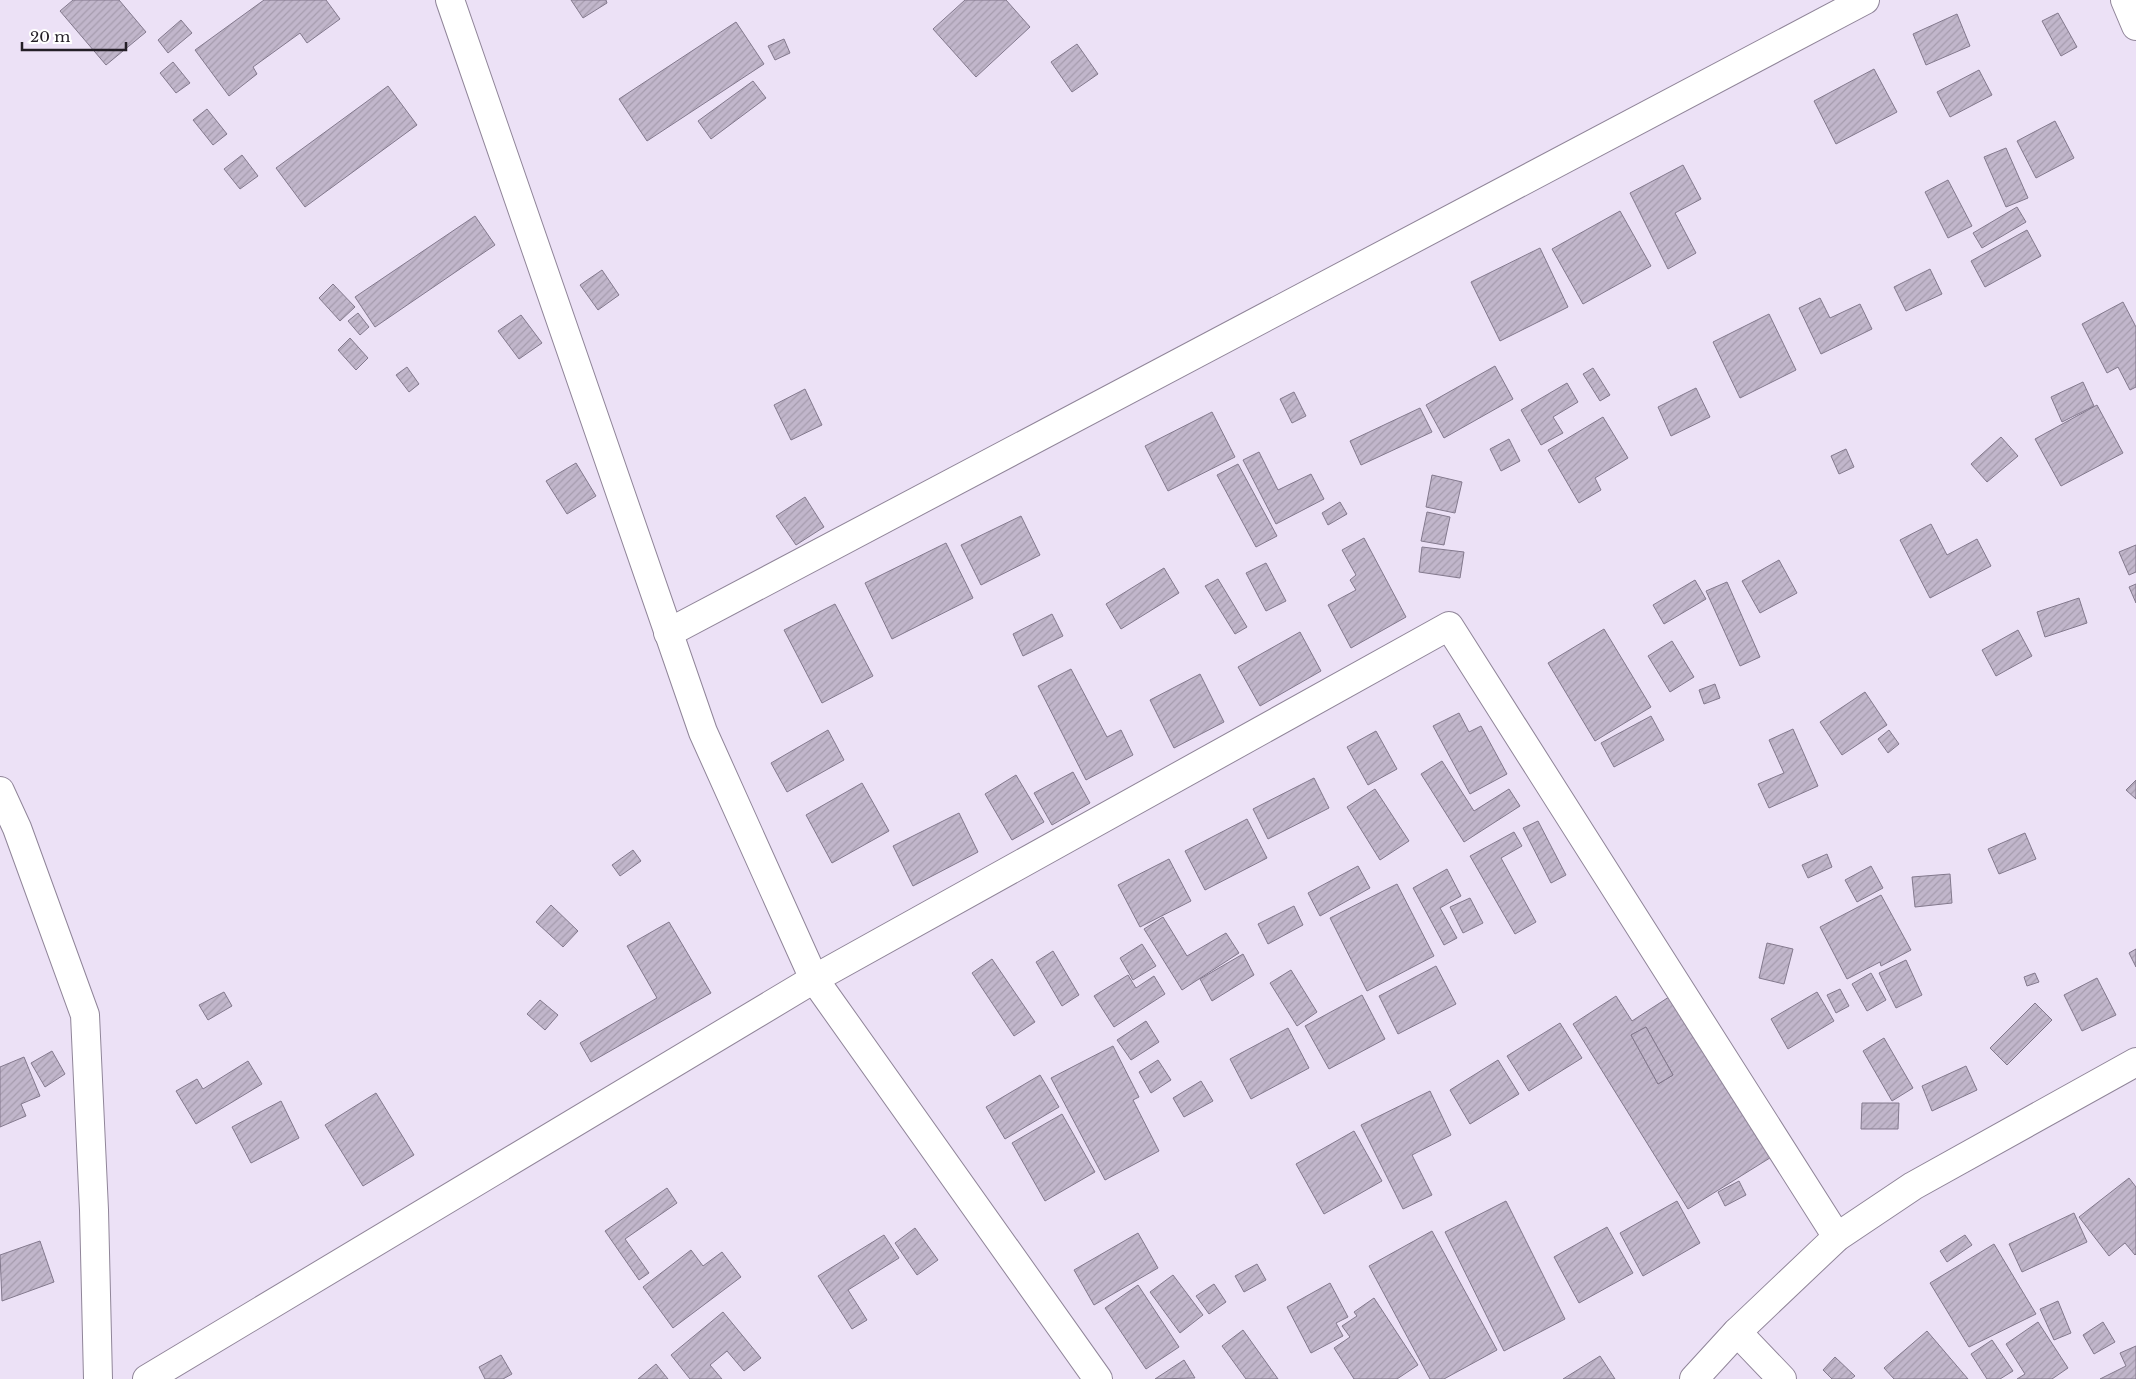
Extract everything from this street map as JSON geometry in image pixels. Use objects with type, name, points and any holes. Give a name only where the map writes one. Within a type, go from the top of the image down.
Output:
[{"type":"street","points":[[450,0],[703,732],[814,979],[1098,1379]]},
{"type":"street","points":[[668,633],[1865,0]]},
{"type":"street","points":[[2125,0],[2136,26]]},
{"type":"street","points":[[147,1379],[814,979],[1448,626],[1837,1236]]},
{"type":"street","points":[[0,791],[17,828],[85,1015],[94,1220],[98,1379]]},
{"type":"street","points":[[1694,1379],[1737,1332],[1837,1236],[1913,1186],[2136,1062]]},
{"type":"street","points":[[1737,1332],[1782,1379]]},
{"type":"building","points":[[73,0],[119,0],[146,32],[106,65],[60,11]]},
{"type":"building","points":[[264,0],[326,0],[340,19],[307,43],[300,33],[253,67],[257,74],[229,96],[195,50]]},
{"type":"building","points":[[571,0],[606,0],[607,3],[583,18]]},
{"type":"building","points":[[965,0],[1006,0],[1030,27],[976,77],[933,29]]},
{"type":"building","points":[[2058,13],[2077,47],[2061,56],[2042,21]]},
{"type":"building","points":[[1957,14],[1970,46],[1926,65],[1913,34]]},
{"type":"building","points":[[181,20],[192,33],[168,53],[158,40]]},
{"type":"building","points":[[736,22],[764,64],[647,141],[619,99]]},
{"type":"building","points":[[784,39],[790,53],[775,60],[768,46]]},
{"type":"building","points":[[1077,44],[1098,74],[1072,92],[1051,62]]},
{"type":"building","points":[[173,62],[190,83],[176,93],[160,73]]},
{"type":"building","points":[[1874,69],[1897,112],[1836,144],[1814,101]]},
{"type":"building","points":[[1979,70],[1992,95],[1950,117],[1937,92]]},
{"type":"building","points":[[753,81],[766,98],[711,139],[698,121]]},
{"type":"building","points":[[388,86],[417,125],[305,207],[276,168]]},
{"type":"building","points":[[207,109],[227,134],[213,145],[193,120]]},
{"type":"building","points":[[2055,121],[2074,158],[2036,178],[2017,141]]},
{"type":"building","points":[[2006,148],[2028,198],[2006,207],[1984,157]]},
{"type":"building","points":[[242,155],[258,176],[240,189],[224,169]]},
{"type":"building","points":[[1683,165],[1701,199],[1675,213],[1696,253],[1668,269],[1630,193]]},
{"type":"building","points":[[1948,180],[1972,226],[1948,238],[1925,192]]},
{"type":"building","points":[[2017,207],[2026,222],[1982,248],[1973,233]]},
{"type":"building","points":[[1620,211],[1651,266],[1583,304],[1552,249]]},
{"type":"building","points":[[475,216],[495,245],[375,327],[355,297]]},
{"type":"building","points":[[2027,230],[2041,256],[1985,287],[1971,261]]},
{"type":"building","points":[[1540,248],[1568,307],[1500,341],[1471,282]]},
{"type":"building","points":[[1930,269],[1942,294],[1906,311],[1894,287]]},
{"type":"building","points":[[602,270],[619,295],[598,310],[580,285]]},
{"type":"building","points":[[333,284],[355,307],[340,321],[319,298]]},
{"type":"building","points":[[1820,298],[1830,318],[1860,304],[1872,329],[1821,354],[1799,308]]},
{"type":"building","points":[[2123,302],[2136,327],[2136,387],[2130,390],[2118,367],[2107,373],[2082,324]]},
{"type":"building","points":[[358,313],[369,327],[360,335],[348,321]]},
{"type":"building","points":[[1769,314],[1796,370],[1740,398],[1713,342]]},
{"type":"building","points":[[521,315],[542,343],[519,359],[498,331]]},
{"type":"building","points":[[350,338],[368,358],[356,370],[338,350]]},
{"type":"building","points":[[1495,366],[1513,399],[1444,438],[1426,405]]},
{"type":"building","points":[[407,367],[419,384],[409,392],[396,375]]},
{"type":"building","points":[[1593,368],[1610,395],[1600,401],[1583,374]]},
{"type":"building","points":[[2083,382],[2094,406],[2062,422],[2051,397]]},
{"type":"building","points":[[1567,383],[1578,402],[1553,417],[1563,433],[1541,445],[1521,410]]},
{"type":"building","points":[[1696,388],[1710,417],[1671,436],[1658,407]]},
{"type":"building","points":[[805,389],[822,425],[791,440],[774,405]]},
{"type":"building","points":[[1294,392],[1306,416],[1292,423],[1280,399]]},
{"type":"building","points":[[2097,405],[2123,453],[2061,486],[2035,439]]},
{"type":"building","points":[[1420,408],[1432,432],[1361,465],[1350,441]]},
{"type":"building","points":[[1212,412],[1235,457],[1168,491],[1145,446]]},
{"type":"building","points":[[1603,417],[1628,458],[1595,478],[1601,490],[1579,503],[1548,450]]},
{"type":"building","points":[[2001,437],[2018,456],[1987,482],[1971,464]]},
{"type":"building","points":[[1509,439],[1520,461],[1501,471],[1490,449]]},
{"type":"building","points":[[1846,449],[1854,467],[1839,474],[1831,456]]},
{"type":"building","points":[[1259,452],[1278,490],[1311,474],[1324,499],[1276,524],[1243,460]]},
{"type":"building","points":[[576,463],[596,496],[567,514],[546,481]]},
{"type":"building","points":[[1238,464],[1277,536],[1256,547],[1217,475]]},
{"type":"building","points":[[1432,475],[1462,482],[1455,513],[1426,507]]},
{"type":"building","points":[[805,497],[824,527],[796,545],[776,516]]},
{"type":"building","points":[[1340,502],[1347,514],[1328,525],[1322,513]]},
{"type":"building","points":[[1427,512],[1450,517],[1444,545],[1421,541]]},
{"type":"building","points":[[1021,516],[1040,555],[981,585],[961,545]]},
{"type":"building","points":[[1931,524],[1947,555],[1977,539],[1991,566],[1930,598],[1900,540]]},
{"type":"building","points":[[1364,538],[1406,617],[1351,648],[1328,605],[1356,590],[1350,580],[1356,575],[1342,550]]},
{"type":"building","points":[[946,543],[973,598],[892,639],[865,583]]},
{"type":"building","points":[[2136,545],[2136,572],[2129,575],[2119,552]]},
{"type":"building","points":[[1422,547],[1464,552],[1460,578],[1419,572]]},
{"type":"building","points":[[1779,560],[1797,593],[1760,613],[1742,581]]},
{"type":"building","points":[[1266,563],[1286,601],[1266,611],[1246,573]]},
{"type":"building","points":[[1164,568],[1179,593],[1121,629],[1106,604]]},
{"type":"building","points":[[1218,579],[1247,627],[1235,634],[1205,586]]},
{"type":"building","points":[[1695,580],[1706,599],[1664,624],[1653,605]]},
{"type":"building","points":[[1727,582],[1760,657],[1740,666],[1706,591]]},
{"type":"building","points":[[2136,584],[2136,603],[2129,587]]},
{"type":"building","points":[[2079,598],[2087,623],[2045,637],[2037,612]]},
{"type":"building","points":[[835,604],[873,676],[822,703],[784,630]]},
{"type":"building","points":[[1052,614],[1063,636],[1023,656],[1013,634]]},
{"type":"building","points":[[1604,629],[1651,707],[1595,741],[1548,663]]},
{"type":"building","points":[[2018,630],[2032,656],[1996,676],[1982,650]]},
{"type":"building","points":[[1300,632],[1321,671],[1260,706],[1238,667]]},
{"type":"building","points":[[1672,641],[1694,677],[1670,692],[1648,656]]},
{"type":"building","points":[[1071,669],[1107,737],[1121,730],[1133,755],[1086,780],[1038,686]]},
{"type":"building","points":[[1200,674],[1224,722],[1174,748],[1150,700]]},
{"type":"building","points":[[1715,684],[1720,698],[1704,704],[1699,690]]},
{"type":"building","points":[[1865,692],[1887,725],[1842,755],[1820,722]]},
{"type":"building","points":[[1459,713],[1469,732],[1481,726],[1507,774],[1470,794],[1433,726]]},
{"type":"building","points":[[1651,716],[1664,740],[1614,767],[1601,743]]},
{"type":"building","points":[[1793,729],[1818,786],[1769,808],[1758,784],[1784,773],[1769,740]]},
{"type":"building","points":[[828,730],[844,760],[787,792],[771,763]]},
{"type":"building","points":[[1889,730],[1899,744],[1888,753],[1878,739]]},
{"type":"building","points":[[1376,731],[1397,769],[1368,785],[1347,747]]},
{"type":"building","points":[[1442,761],[1474,811],[1509,789],[1520,806],[1464,842],[1421,774]]},
{"type":"building","points":[[1073,772],[1090,803],[1052,825],[1034,793]]},
{"type":"building","points":[[1016,775],[1044,822],[1012,840],[985,794]]},
{"type":"building","points":[[1314,778],[1329,808],[1268,839],[1253,809]]},
{"type":"building","points":[[2136,780],[2136,799],[2126,790]]},
{"type":"building","points":[[862,783],[889,831],[832,863],[806,815]]},
{"type":"building","points":[[1375,789],[1409,841],[1380,860],[1347,807]]},
{"type":"building","points":[[959,813],[978,852],[913,886],[893,846]]},
{"type":"building","points":[[1247,819],[1267,858],[1205,890],[1185,851]]},
{"type":"building","points":[[1538,821],[1566,875],[1551,883],[1523,828]]},
{"type":"building","points":[[1514,832],[1522,846],[1501,858],[1536,922],[1515,934],[1470,856]]},
{"type":"building","points":[[2025,833],[2036,859],[1999,874],[1988,849]]},
{"type":"building","points":[[633,850],[641,861],[620,876],[612,865]]},
{"type":"building","points":[[1827,854],[1832,867],[1808,878],[1802,865]]},
{"type":"building","points":[[1169,859],[1191,901],[1140,927],[1118,885]]},
{"type":"building","points":[[1358,866],[1370,888],[1320,916],[1308,893]]},
{"type":"building","points":[[1871,866],[1883,888],[1857,902],[1845,880]]},
{"type":"building","points":[[1447,869],[1461,896],[1440,908],[1457,938],[1444,945],[1413,888]]},
{"type":"building","points":[[1950,874],[1952,903],[1915,907],[1912,877]]},
{"type":"building","points":[[1397,884],[1434,956],[1367,991],[1330,918]]},
{"type":"building","points":[[1881,895],[1911,950],[1881,966],[1880,962],[1847,979],[1820,927]]},
{"type":"building","points":[[1470,898],[1483,923],[1463,933],[1450,907]]},
{"type":"building","points":[[551,905],[578,931],[563,947],[536,922]]},
{"type":"building","points":[[1294,906],[1303,925],[1268,944],[1258,924]]},
{"type":"building","points":[[1163,917],[1187,956],[1226,933],[1239,953],[1182,990],[1144,929]]},
{"type":"building","points":[[669,922],[711,993],[591,1062],[580,1043],[657,998],[627,946]]},
{"type":"building","points":[[1767,943],[1793,949],[1784,984],[1759,978]]},
{"type":"building","points":[[1142,944],[1156,966],[1133,980],[1120,958]]},
{"type":"building","points":[[2136,949],[2136,967],[2129,953]]},
{"type":"building","points":[[1053,951],[1079,995],[1062,1006],[1036,962]]},
{"type":"building","points":[[1243,954],[1254,975],[1212,1001],[1200,979]]},
{"type":"building","points":[[992,959],[1035,1022],[1014,1036],[972,973]]},
{"type":"building","points":[[1906,960],[1922,995],[1896,1008],[1879,973]]},
{"type":"building","points":[[1436,966],[1456,1004],[1398,1034],[1379,996]]},
{"type":"building","points":[[1291,970],[1317,1012],[1297,1026],[1270,983]]},
{"type":"building","points":[[1871,973],[1886,1000],[1867,1011],[1852,984]]},
{"type":"building","points":[[2035,973],[2039,982],[2027,986],[2024,977]]},
{"type":"building","points":[[1128,975],[1136,988],[1154,976],[1165,994],[1114,1027],[1094,996]]},
{"type":"building","points":[[2097,978],[2116,1015],[2082,1031],[2064,995]]},
{"type":"building","points":[[1840,989],[1849,1006],[1836,1013],[1827,995]]},
{"type":"building","points":[[224,992],[232,1006],[208,1020],[199,1005]]},
{"type":"building","points":[[1817,992],[1834,1021],[1788,1049],[1771,1019]]},
{"type":"building","points":[[1362,995],[1385,1039],[1329,1069],[1305,1026]]},
{"type":"building","points":[[1672,995],[1773,1156],[1688,1209],[1573,1024],[1616,996],[1632,1021]],"holes":[[[1646,1027],[1673,1075],[1658,1084],[1631,1035]]]},
{"type":"building","points":[[540,1000],[558,1015],[545,1030],[527,1014]]},
{"type":"building","points":[[2035,1003],[2052,1020],[2007,1065],[1990,1048]]},
{"type":"building","points":[[1146,1021],[1159,1042],[1131,1060],[1117,1040]]},
{"type":"building","points":[[1560,1023],[1582,1058],[1529,1091],[1507,1056]]},
{"type":"building","points":[[1646,1027],[1673,1075],[1658,1084],[1631,1035]]},
{"type":"building","points":[[1288,1028],[1309,1068],[1251,1099],[1230,1059]]},
{"type":"building","points":[[1884,1038],[1913,1088],[1892,1101],[1863,1051]]},
{"type":"building","points":[[1113,1046],[1139,1097],[1133,1100],[1159,1151],[1105,1180],[1051,1078]]},
{"type":"building","points":[[52,1051],[65,1074],[45,1087],[31,1063]]},
{"type":"building","points":[[24,1057],[40,1096],[21,1104],[26,1116],[0,1127],[0,1067]]},
{"type":"building","points":[[1158,1060],[1171,1080],[1151,1093],[1139,1072]]},
{"type":"building","points":[[1498,1060],[1519,1094],[1470,1124],[1450,1090]]},
{"type":"building","points":[[248,1061],[262,1084],[196,1124],[176,1091],[197,1079],[203,1089]]},
{"type":"building","points":[[1966,1066],[1977,1090],[1932,1111],[1922,1086]]},
{"type":"building","points":[[1040,1075],[1059,1107],[1005,1139],[986,1107]]},
{"type":"building","points":[[1201,1081],[1213,1101],[1184,1117],[1173,1098]]},
{"type":"building","points":[[1430,1091],[1451,1135],[1412,1155],[1432,1195],[1403,1209],[1361,1125]]},
{"type":"building","points":[[376,1093],[414,1155],[363,1186],[325,1125]]},
{"type":"building","points":[[281,1101],[299,1138],[251,1163],[232,1127]]},
{"type":"building","points":[[1862,1103],[1899,1103],[1898,1129],[1861,1129]]},
{"type":"building","points":[[1062,1114],[1095,1172],[1045,1201],[1012,1143]]},
{"type":"building","points":[[1354,1131],[1382,1181],[1324,1214],[1296,1164]]},
{"type":"building","points":[[2129,1178],[2136,1187],[2136,1254],[2125,1243],[2109,1256],[2079,1217]]},
{"type":"building","points":[[1739,1181],[1746,1195],[1725,1206],[1718,1192]]},
{"type":"building","points":[[667,1188],[677,1203],[625,1239],[649,1273],[639,1280],[605,1231]]},
{"type":"building","points":[[1506,1201],[1565,1319],[1504,1351],[1445,1232]]},
{"type":"building","points":[[1677,1201],[1700,1243],[1643,1276],[1620,1233]]},
{"type":"building","points":[[2074,1213],[2087,1242],[2022,1272],[2009,1244]]},
{"type":"building","points":[[1607,1227],[1633,1273],[1579,1303],[1554,1257]]},
{"type":"building","points":[[915,1228],[938,1260],[917,1275],[895,1243]]},
{"type":"building","points":[[1432,1231],[1497,1350],[1444,1379],[1430,1379],[1369,1266]]},
{"type":"building","points":[[1138,1233],[1158,1268],[1094,1305],[1074,1270]]},
{"type":"building","points":[[884,1235],[899,1258],[848,1290],[867,1320],[852,1329],[818,1276]]},
{"type":"building","points":[[1965,1235],[1972,1245],[1947,1262],[1940,1251]]},
{"type":"building","points":[[40,1241],[54,1282],[2,1301],[0,1255]]},
{"type":"building","points":[[1994,1244],[2036,1314],[1969,1347],[1930,1283]]},
{"type":"building","points":[[691,1250],[703,1266],[722,1252],[741,1277],[673,1328],[643,1287]]},
{"type":"building","points":[[1257,1264],[1266,1280],[1244,1292],[1235,1276]]},
{"type":"building","points":[[1173,1275],[1203,1315],[1180,1333],[1150,1292]]},
{"type":"building","points":[[1330,1283],[1348,1317],[1336,1323],[1343,1336],[1311,1353],[1287,1307]]},
{"type":"building","points":[[1214,1284],[1226,1302],[1209,1314],[1196,1296]]},
{"type":"building","points":[[1138,1285],[1179,1347],[1146,1369],[1105,1308]]},
{"type":"building","points":[[1374,1298],[1418,1365],[1397,1379],[1354,1379],[1334,1348],[1350,1337],[1342,1326],[1357,1316],[1354,1312]]},
{"type":"building","points":[[2058,1301],[2071,1333],[2054,1340],[2040,1309]]},
{"type":"building","points":[[723,1312],[761,1358],[744,1371],[727,1351],[710,1365],[722,1379],[690,1379],[671,1355]]},
{"type":"building","points":[[2038,1322],[2068,1368],[2052,1379],[2017,1379],[2025,1374],[2006,1344]]},
{"type":"building","points":[[2103,1322],[2115,1342],[2094,1354],[2083,1335]]},
{"type":"building","points":[[1243,1330],[1278,1379],[1246,1379],[1222,1346]]},
{"type":"building","points":[[1927,1331],[1968,1379],[1894,1379],[1884,1368]]},
{"type":"building","points":[[1992,1340],[2013,1371],[2000,1379],[1987,1379],[1971,1354]]},
{"type":"building","points":[[2136,1346],[2136,1379],[2100,1379],[2126,1366],[2120,1353]]},
{"type":"building","points":[[501,1355],[512,1374],[503,1379],[485,1379],[479,1367]]},
{"type":"building","points":[[1600,1356],[1615,1379],[1563,1379]]},
{"type":"building","points":[[1835,1357],[1855,1376],[1851,1379],[1832,1379],[1823,1370]]},
{"type":"building","points":[[1184,1360],[1195,1378],[1155,1379]]},
{"type":"building","points":[[656,1364],[668,1379],[638,1379]]}]
